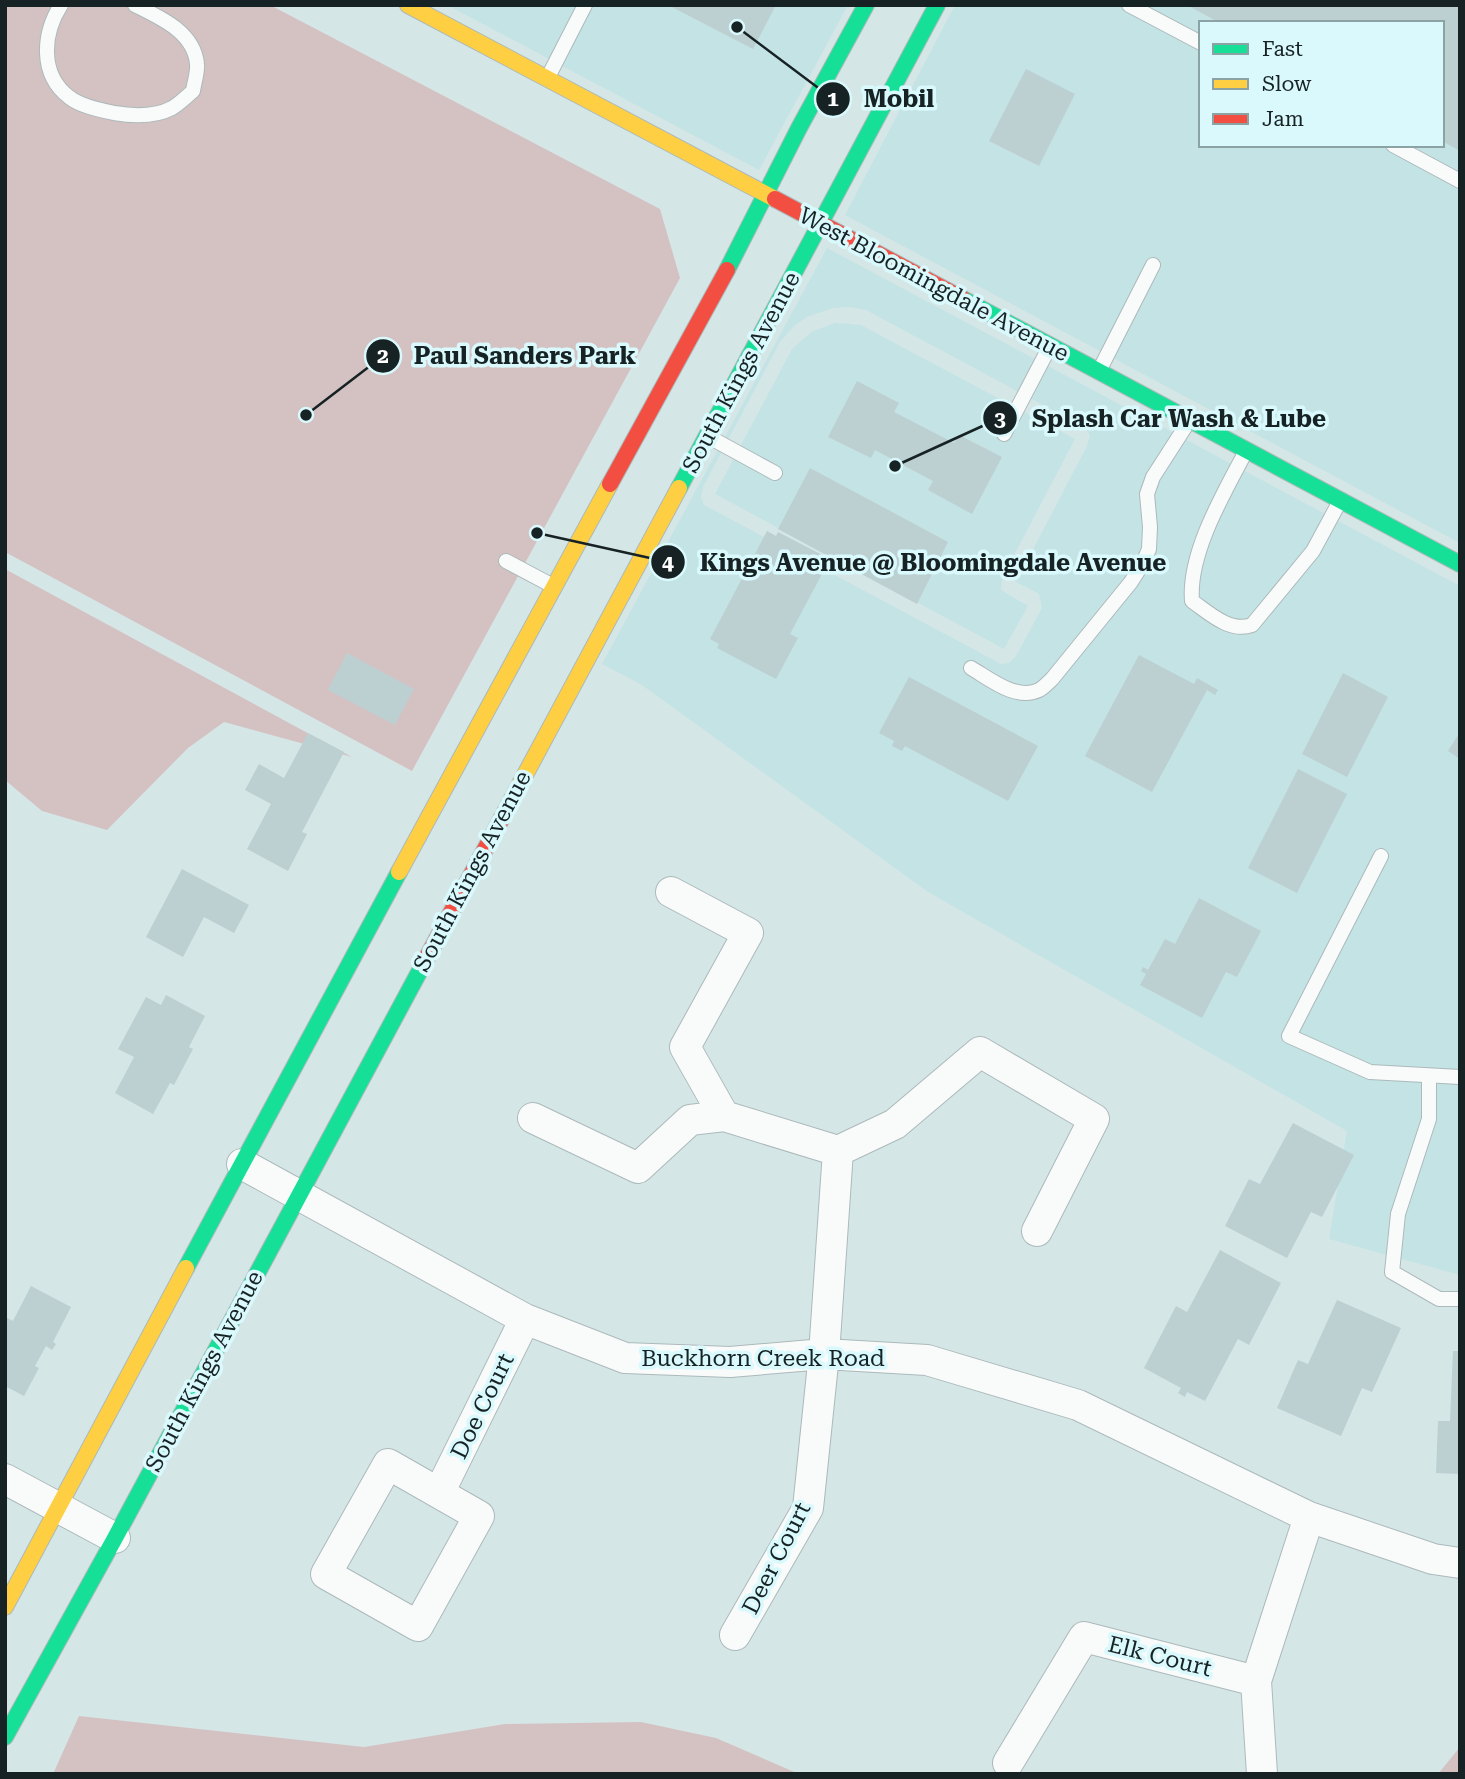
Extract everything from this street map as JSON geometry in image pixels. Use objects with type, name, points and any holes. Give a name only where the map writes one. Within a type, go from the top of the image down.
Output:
[{"type":"main road","name":"West Bloomingdale Avenue","points":[[408,5],[1460,564]]},
{"type":"main road","points":[[5,1607],[866,5]]},
{"type":"main road","name":"South Kings Avenue","points":[[5,1737],[115,1538],[937,5]]},
{"type":"street","points":[[671,892],[748,933],[685,1047],[723,1116]]},
{"type":"street","points":[[533,1118],[638,1168],[690,1120],[723,1116],[838,1151],[895,1124],[980,1052],[1094,1119],[1037,1231]]},
{"type":"street","name":"Deer Court","points":[[735,1635],[808,1508],[824,1354],[838,1151]]},
{"type":"street","name":"Buckhorn Creek Road","points":[[242,1164],[525,1319],[625,1358],[730,1363],[824,1354],[927,1360],[1078,1405],[1308,1517],[1433,1559],[1460,1563]]},
{"type":"street","name":"Doe Court","points":[[439,1493],[525,1319]]},
{"type":"street","points":[[388,1464],[439,1493],[480,1516],[418,1626],[326,1574],[388,1464]]},
{"type":"street","points":[[5,1479],[115,1538]]},
{"type":"street","points":[[1262,1774],[1256,1681],[1308,1517]]},
{"type":"street","name":"Elk Court","points":[[1008,1763],[1084,1637],[1256,1681]]},
{"type":"lane","points":[[61,5],[46,37],[52,79],[69,98],[99,110],[136,116],[171,109],[193,91],[198,65],[192,44],[174,26],[135,5]]},
{"type":"lane","points":[[547,79],[585,5]]},
{"type":"lane","points":[[1129,5],[1199,42]]},
{"type":"lane","points":[[1396,147],[1460,181]]},
{"type":"lane","points":[[1099,370],[1153,265]]},
{"type":"lane","points":[[1004,434],[1050,345]]},
{"type":"lane","points":[[971,668],[1022,694],[1039,690],[1052,679],[1131,582],[1143,563],[1149,549],[1147,494],[1153,477],[1190,419]]},
{"type":"lane","points":[[707,436],[775,473]]},
{"type":"lane","points":[[1247,450],[1212,515],[1191,584],[1192,601],[1223,622],[1244,628],[1252,625],[1313,551],[1341,500]]},
{"type":"lane","points":[[506,561],[554,587]]},
{"type":"lane","points":[[1381,856],[1289,1036],[1370,1072],[1460,1077]]},
{"type":"lane","points":[[1429,1077],[1429,1119],[1398,1214],[1392,1272],[1439,1299],[1460,1299]]},
{"type":"shaded area","points":[[5,5],[270,5],[660,209],[680,278],[412,771],[5,552]]},
{"type":"shaded area","points":[[447,5],[848,5],[759,170]]},
{"type":"shaded area","points":[[955,5],[1460,5],[1460,543],[845,215]]},
{"type":"shaded area","points":[[827,248],[1460,586],[1460,1275],[1329,1239],[1347,1131],[928,892],[642,685],[602,664]],"holes":[[[833,308],[866,310],[1086,428],[1090,436],[1016,582],[1039,594],[1042,608],[1016,656],[1009,663],[1001,664],[704,505],[701,497],[703,487],[780,342],[795,325],[807,317]]]},
{"type":"shaded area","points":[[835,323],[861,325],[1075,439],[1002,578],[1001,590],[1028,606],[1004,649],[715,494],[792,349],[811,332]]},
{"type":"shaded area","points":[[5,569],[352,757],[224,722],[188,748],[107,830],[42,811],[5,780]]},
{"type":"shaded area","points":[[79,1716],[364,1747],[505,1724],[641,1722],[716,1738],[799,1774],[53,1774]]},
{"type":"shaded area","points":[[1460,1747],[1460,1774],[1438,1774]]},
{"type":"building","points":[[668,5],[776,5],[753,49]]},
{"type":"building","points":[[1187,5],[1460,5],[1460,151],[1444,142],[1444,21],[1216,21]]},
{"type":"building","points":[[1026,69],[1075,94],[1039,166],[989,141]]},
{"type":"building","points":[[857,381],[899,403],[894,412],[954,443],[959,435],[1002,457],[972,514],[928,490],[933,481],[875,450],[871,458],[828,437]]},
{"type":"building","points":[[810,468],[948,542],[917,604],[778,529]]},
{"type":"building","points":[[767,531],[776,536],[778,532],[830,559],[790,634],[798,638],[776,679],[717,648],[719,644],[710,639]]},
{"type":"building","points":[[347,653],[414,689],[395,725],[328,690]]},
{"type":"building","points":[[1139,655],[1194,684],[1197,678],[1218,690],[1215,695],[1207,690],[1152,792],[1085,756]]},
{"type":"building","points":[[1343,673],[1388,697],[1347,777],[1302,754]]},
{"type":"building","points":[[909,677],[1038,746],[1008,801],[905,746],[902,751],[892,746],[894,741],[879,733]]},
{"type":"building","points":[[1460,732],[1460,759],[1448,751]]},
{"type":"building","points":[[308,733],[344,752],[302,832],[307,834],[288,871],[247,849],[271,804],[245,790],[259,764],[284,778]]},
{"type":"building","points":[[1298,769],[1347,794],[1297,893],[1248,868]]},
{"type":"building","points":[[182,869],[249,905],[234,933],[204,917],[183,957],[146,937]]},
{"type":"building","points":[[1199,898],[1261,931],[1237,977],[1226,972],[1202,1018],[1140,985],[1146,974],[1141,971],[1143,967],[1148,970],[1165,939],[1175,944]]},
{"type":"building","points":[[166,995],[205,1016],[189,1047],[193,1049],[174,1085],[170,1083],[153,1114],[115,1093],[134,1057],[118,1049],[146,997],[161,1005]]},
{"type":"building","points":[[1293,1123],[1354,1155],[1322,1217],[1311,1212],[1287,1258],[1225,1226],[1249,1179],[1260,1184]]},
{"type":"building","points":[[1220,1250],[1281,1283],[1249,1345],[1238,1339],[1205,1401],[1187,1392],[1185,1397],[1178,1393],[1181,1388],[1144,1368],[1176,1306],[1187,1312]]},
{"type":"building","points":[[31,1286],[71,1307],[53,1342],[56,1344],[52,1350],[46,1346],[35,1366],[39,1368],[24,1396],[5,1386],[5,1317],[13,1321]]},
{"type":"building","points":[[1337,1300],[1401,1328],[1372,1392],[1362,1388],[1341,1436],[1277,1408],[1298,1360],[1308,1364]]},
{"type":"building","points":[[1453,1351],[1460,1351],[1460,1474],[1436,1473],[1438,1421],[1450,1421]]},
{"type":"traffic: fast","points":[[727,270],[799,128],[866,5]]},
{"type":"traffic: fast","points":[[679,488],[937,5]]},
{"type":"traffic: fast","points":[[963,299],[1460,564]]},
{"type":"traffic: fast","points":[[186,1268],[399,872]]},
{"type":"traffic: fast","points":[[5,1737],[424,963]]},
{"type":"traffic: slow","points":[[408,5],[775,199]]},
{"type":"traffic: slow","points":[[399,872],[610,484]]},
{"type":"traffic: slow","points":[[511,801],[679,488]]},
{"type":"traffic: slow","points":[[5,1607],[186,1268]]},
{"type":"traffic: jam","points":[[775,199],[963,299]]},
{"type":"traffic: jam","points":[[610,484],[727,270]]},
{"type":"traffic: jam","points":[[424,963],[511,801]]},
{"type":"place","name":"Mobil","points":[[737,27]]},
{"type":"place","name":"Paul Sanders Park","points":[[306,415]]},
{"type":"place","name":"Splash Car Wash & Lube","points":[[895,466]]},
{"type":"place","name":"Kings Avenue @ Bloomingdale Avenue","points":[[537,533]]}]
